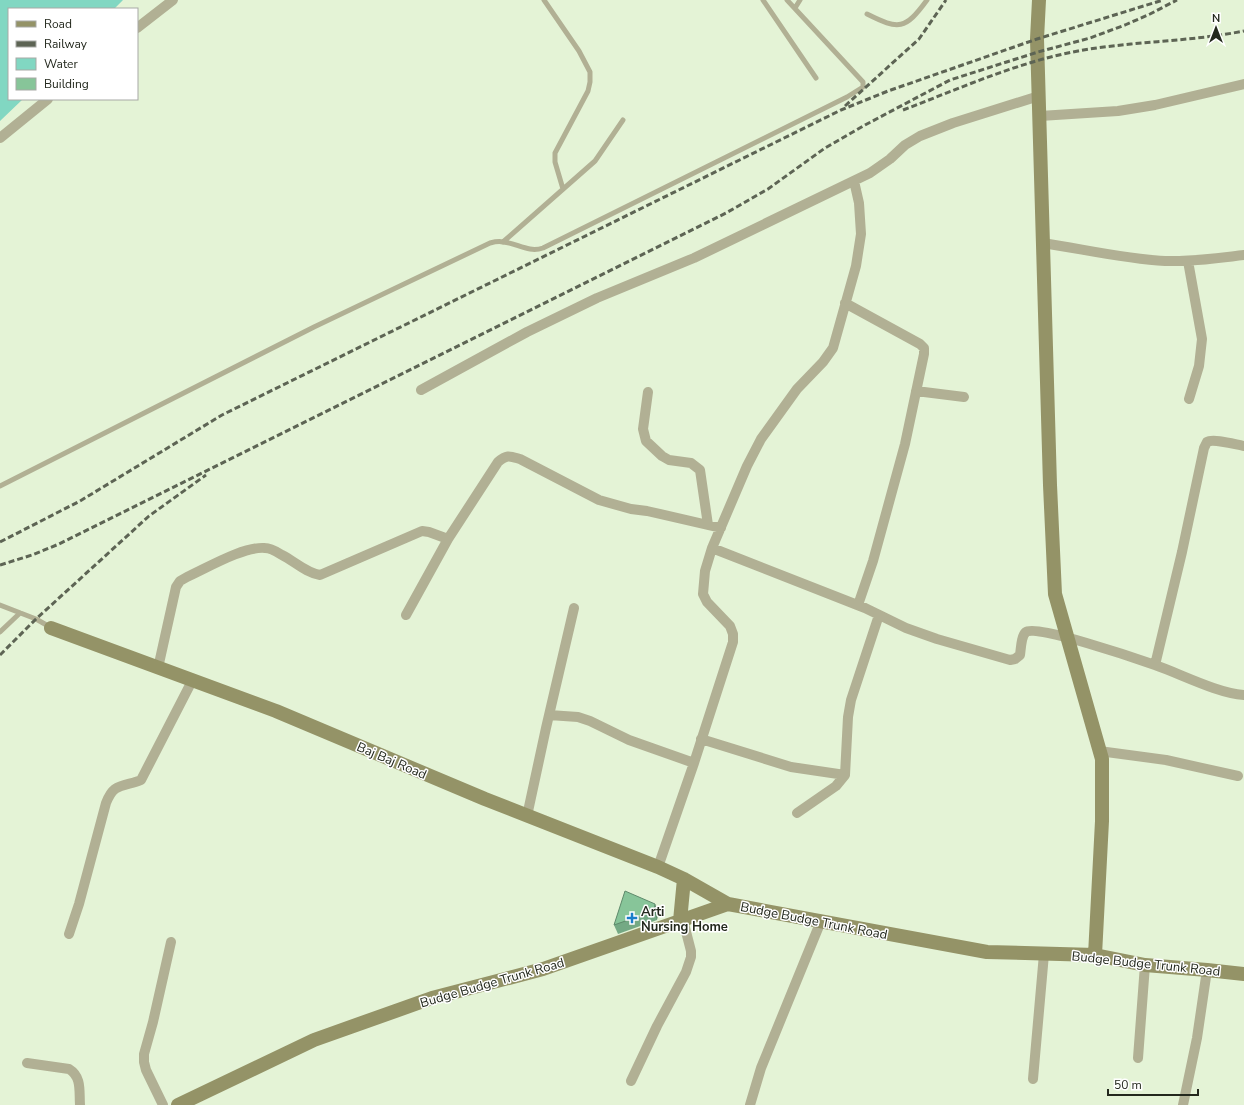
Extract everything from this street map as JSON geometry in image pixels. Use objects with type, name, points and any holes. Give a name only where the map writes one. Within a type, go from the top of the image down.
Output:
[{"type":"main road","points":[[1039,0],[1037,38],[1050,485],[1056,594],[1102,759],[1102,821],[1095,955]]},
{"type":"main road","name":"Baj Baj Road","points":[[51,628],[276,711],[485,800],[658,867],[684,879],[728,904]]},
{"type":"main road","points":[[681,921],[684,879]]},
{"type":"main road","name":"Budge Budge Trunk Road","points":[[178,1105],[314,1040],[432,998],[543,969],[728,904],[987,952],[1095,955],[1144,965],[1244,974]]},
{"type":"street","points":[[138,27],[173,0]]},
{"type":"street","points":[[1040,116],[1126,110],[1155,105],[1244,84]]},
{"type":"street","points":[[421,390],[527,332],[597,298],[694,258],[870,173],[890,159],[905,145],[920,136],[953,123],[1039,96]]},
{"type":"street","points":[[0,138],[47,100]]},
{"type":"street","points":[[658,867],[694,763],[732,642],[730,626],[707,602],[703,594],[705,571],[712,548],[747,466],[761,439],[797,389],[823,362],[833,348],[856,266],[861,234],[859,204],[854,181]]},
{"type":"street","points":[[1043,243],[1145,259],[1188,261],[1244,255]]},
{"type":"street","points":[[1188,261],[1202,339],[1199,366],[1189,399]]},
{"type":"street","points":[[845,303],[920,344],[924,348],[905,444],[858,605]]},
{"type":"street","points":[[916,391],[964,397]]},
{"type":"street","points":[[648,392],[643,429],[646,441],[662,456],[669,460],[690,462],[700,470],[708,526]]},
{"type":"street","points":[[1155,665],[1206,443],[1210,441],[1217,441],[1244,446]]},
{"type":"street","points":[[406,615],[448,539],[498,462],[504,456],[520,459],[599,500],[631,509],[647,511],[721,528]]},
{"type":"street","points":[[158,668],[176,587],[180,581],[240,553],[259,548],[273,549],[309,572],[320,575],[422,531],[448,539]]},
{"type":"street","points":[[712,548],[858,605],[906,628],[937,639],[1010,660],[1016,659],[1020,655],[1023,636],[1026,632],[1032,630],[1068,638],[1155,665],[1222,690],[1244,695]]},
{"type":"street","points":[[527,816],[574,608]]},
{"type":"street","points":[[797,813],[836,786],[846,775],[848,717],[851,700],[879,615]]},
{"type":"street","points":[[70,934],[106,803],[114,790],[122,785],[133,784],[141,780],[192,680]]},
{"type":"street","points":[[549,715],[578,717],[590,721],[629,740],[694,763]]},
{"type":"street","points":[[701,739],[791,767],[846,775]]},
{"type":"street","points":[[1099,751],[1166,760],[1238,776]]},
{"type":"street","points":[[631,1081],[657,1026],[686,972],[690,951],[681,921]]},
{"type":"street","points":[[750,1105],[761,1068],[821,921]]},
{"type":"street","points":[[163,1105],[146,1070],[144,1054],[153,1022],[171,942]]},
{"type":"street","points":[[1033,1079],[1044,954]]},
{"type":"street","points":[[1138,1058],[1144,965]]},
{"type":"street","points":[[1183,1105],[1198,1038],[1207,970]]},
{"type":"street","points":[[27,1063],[70,1069],[75,1072],[78,1078],[80,1105]]},
{"type":"lane","points":[[544,0],[579,51],[590,72],[588,91],[555,154],[555,162],[564,188]]},
{"type":"lane","points":[[763,0],[816,78]]},
{"type":"lane","points":[[0,486],[314,327],[490,243],[503,242],[530,250],[543,248],[847,97],[862,86],[863,82],[787,0]]},
{"type":"lane","points":[[795,8],[800,0]]},
{"type":"lane","points":[[867,14],[886,24],[904,24],[910,21],[927,0]]},
{"type":"lane","points":[[503,242],[595,161],[623,120]]},
{"type":"lane","points":[[0,605],[36,619],[51,628]]},
{"type":"lane","points":[[0,632],[20,613]]},
{"type":"water","points":[[0,0],[123,0],[115,8],[8,8],[8,100],[22,100],[0,121]]},
{"type":"building","points":[[625,891],[655,904],[654,911],[614,925]]},
{"type":"railway","points":[[845,106],[919,39],[946,0]]},
{"type":"railway","points":[[0,542],[80,501],[222,415],[841,110],[888,91],[1037,39],[1163,0]]},
{"type":"railway","points":[[0,565],[32,555],[59,544],[726,213],[768,189],[825,148],[950,80],[1038,52],[1090,38],[1125,25],[1177,0]]},
{"type":"railway","points":[[903,110],[990,76],[1056,56],[1119,45],[1223,35],[1244,31]]},
{"type":"railway","points":[[0,655],[36,619],[149,516],[206,475]]},
{"type":"place","name":"Arti Nursing Home","points":[[632,918]]}]
